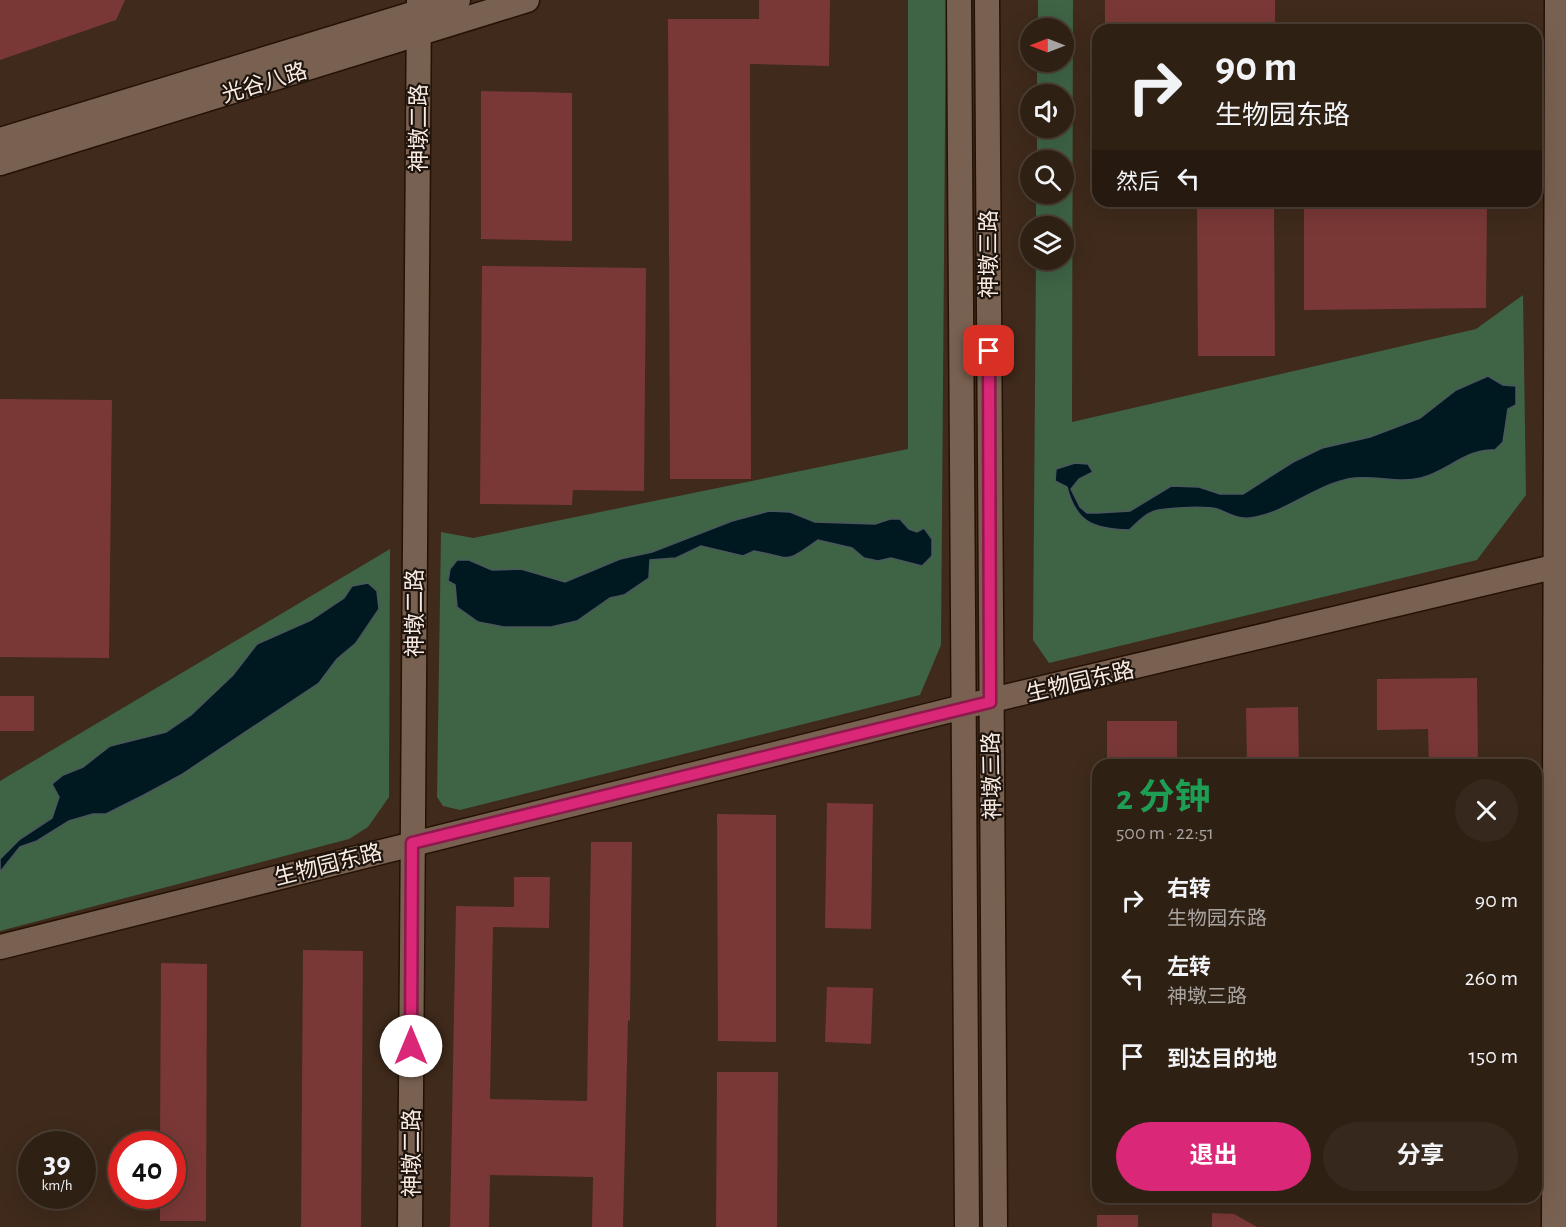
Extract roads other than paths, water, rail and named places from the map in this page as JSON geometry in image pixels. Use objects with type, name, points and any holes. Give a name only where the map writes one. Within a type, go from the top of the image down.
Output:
[{"type":"street","name":"光谷八路","points":[[0,163],[419,16],[458,0]]},
{"type":"street","name":"光谷八路","points":[[0,140],[419,16],[527,0]]},
{"type":"street","name":"神墩三路","points":[[959,0],[967,1227]]},
{"type":"street","name":"神墩三路","points":[[987,0],[995,1227]]},
{"type":"street","points":[[1554,1227],[1560,566],[1557,0]]},
{"type":"street","name":"神墩二路","points":[[410,1227],[419,16]]},
{"type":"street","name":"生物园东路","points":[[0,947],[963,707],[1560,566]]},
{"type":"water","points":[[1488,376],[1503,385],[1516,386],[1516,405],[1508,409],[1503,442],[1495,450],[1485,450],[1466,456],[1421,478],[1412,480],[1348,479],[1324,487],[1268,514],[1250,518],[1212,508],[1163,509],[1147,515],[1129,530],[1106,528],[1088,522],[1076,509],[1067,487],[1055,481],[1056,469],[1075,463],[1088,464],[1093,472],[1079,479],[1071,489],[1080,507],[1087,513],[1130,511],[1171,486],[1199,487],[1220,494],[1243,494],[1293,462],[1322,448],[1370,437],[1420,418],[1456,390]]},
{"type":"water","points":[[769,511],[790,512],[815,522],[875,524],[890,519],[900,519],[909,529],[917,532],[924,528],[932,539],[932,556],[922,566],[891,558],[878,561],[864,558],[852,548],[818,540],[788,558],[754,551],[743,556],[701,546],[676,558],[650,560],[649,578],[624,595],[610,598],[577,621],[551,627],[504,627],[478,622],[457,607],[455,585],[448,581],[450,569],[457,560],[469,560],[492,570],[521,569],[565,582],[620,559],[652,552],[732,521]]},
{"type":"water","points":[[368,583],[377,591],[379,609],[356,643],[337,659],[319,683],[181,775],[106,814],[93,814],[69,821],[37,841],[20,847],[0,872],[0,859],[20,839],[52,818],[59,797],[52,784],[63,775],[83,767],[110,746],[166,732],[191,715],[233,675],[257,644],[311,620],[344,598],[352,586]]}]
